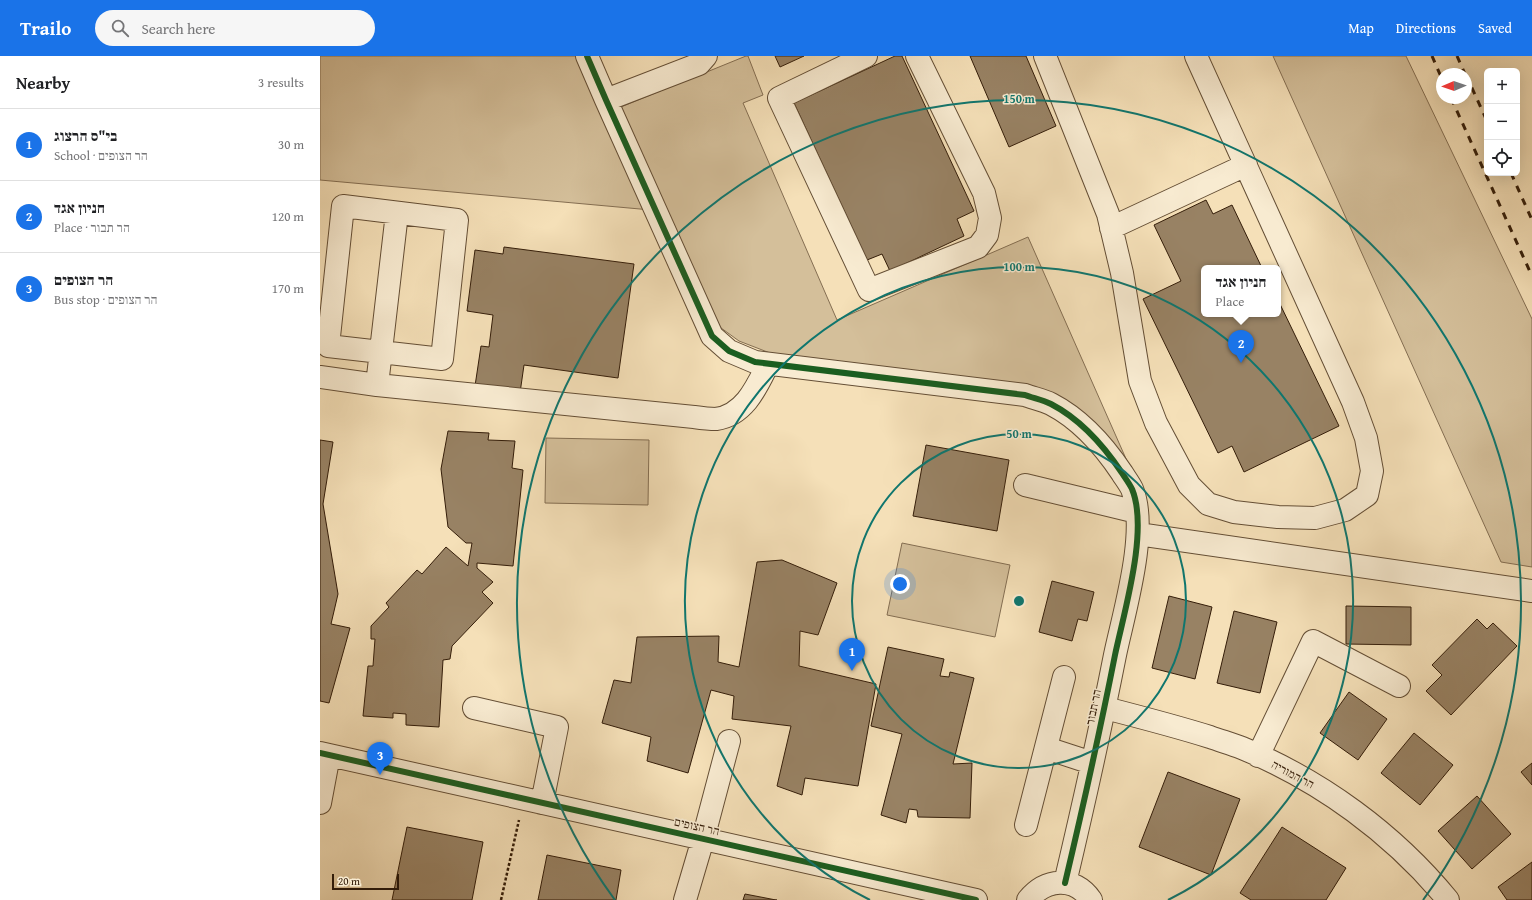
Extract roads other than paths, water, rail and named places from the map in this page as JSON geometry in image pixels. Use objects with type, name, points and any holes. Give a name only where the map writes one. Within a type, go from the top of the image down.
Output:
[{"type":"street","name":"הר תבור","points":[[588,56],[606,100],[712,336],[730,351],[756,362],[768,364],[1025,395],[1051,404],[1094,437],[1116,464],[1132,488],[1137,512],[1138,534],[1133,569],[1105,708],[1065,883]]},
{"type":"street","points":[[606,100],[699,64],[706,56]]},
{"type":"street","points":[[853,59],[779,98],[869,290],[978,247],[987,235],[990,218],[984,193],[917,56]]},
{"type":"street","points":[[1045,56],[1108,214],[1122,273],[1140,381],[1156,423],[1189,485],[1208,504],[1234,512],[1278,517],[1315,518],[1345,510],[1367,495],[1372,471],[1366,438],[1353,402],[1196,56]]},
{"type":"street","points":[[1111,228],[1246,165]]},
{"type":"street","points":[[343,206],[398,213],[457,220],[442,359],[328,346],[343,206]]},
{"type":"street","points":[[377,384],[398,213]]},
{"type":"street","points":[[320,377],[694,418],[716,419],[732,414],[745,403],[756,390],[768,364]]},
{"type":"street","points":[[1025,485],[1137,512]]},
{"type":"street","points":[[1138,534],[1532,591]]},
{"type":"street","points":[[1258,756],[1313,641],[1399,686]]},
{"type":"street","points":[[1026,825],[1064,677]]},
{"type":"street","points":[[474,708],[557,727],[533,800]]},
{"type":"street","name":"הר המוריה","points":[[1105,708],[1172,725],[1241,748],[1287,769],[1329,793],[1399,848],[1448,900]]},
{"type":"street","points":[[685,900],[704,839],[729,741]]},
{"type":"street","points":[[1046,748],[1092,763]]},
{"type":"street","points":[[320,803],[325,754]]},
{"type":"street","name":"הר הצופים","points":[[325,754],[976,900]]},
{"type":"street","points":[[1028,900],[1034,892],[1043,886],[1054,883],[1065,883],[1077,887],[1087,895],[1090,900]]},
{"type":"railway","points":[[1432,56],[1437,68]]},
{"type":"railway","points":[[1457,56],[1462,68]]},
{"type":"railway","points":[[1472,88],[1484,114]]},
{"type":"railway","points":[[1454,104],[1532,276]]},
{"type":"railway","points":[[1512,176],[1532,220]]},
{"type":"place","name":"חניון אגד","points":[[1241,363]]},
{"type":"place","name":"בי\"ס הרצוג","points":[[852,671]]},
{"type":"place","name":"הר הצופים","points":[[380,775]]}]
